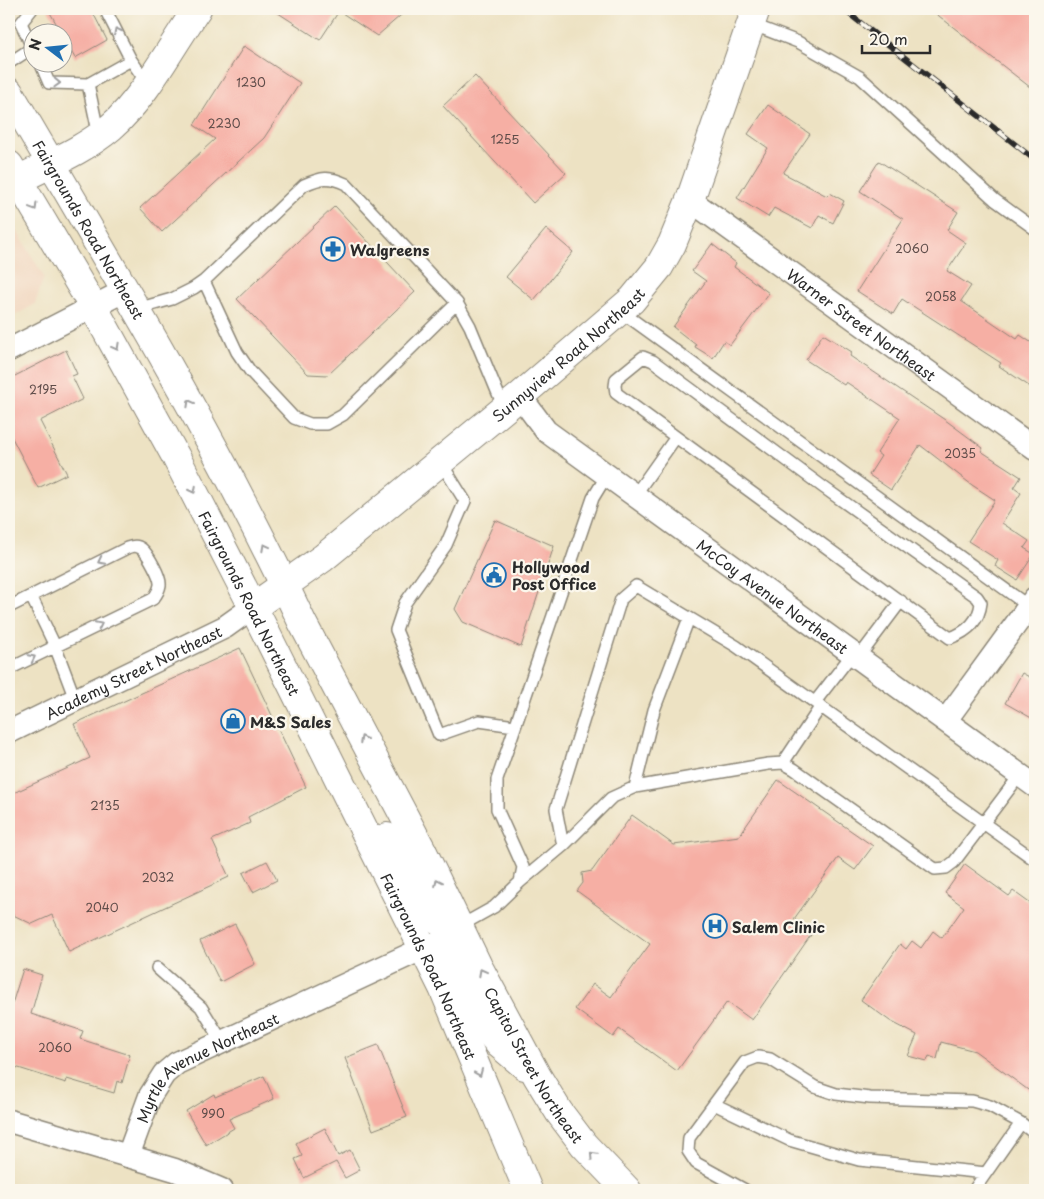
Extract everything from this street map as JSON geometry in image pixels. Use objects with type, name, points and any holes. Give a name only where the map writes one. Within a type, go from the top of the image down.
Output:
[{"type":"main road","points":[[13,173],[51,164],[88,144],[112,126],[131,106],[191,13]]},
{"type":"main road","name":"Sunnyview Road Northeast","points":[[254,606],[285,586],[322,558],[512,402],[632,300],[659,267],[672,244],[690,200],[753,16]]},
{"type":"main road","name":"Fairgrounds Road Northeast","points":[[9,92],[132,300],[197,415],[460,926]]},
{"type":"main road","name":"Fairgrounds Road Northeast","points":[[13,173],[94,308],[176,457],[254,606],[443,988],[528,1190]]},
{"type":"main road","points":[[356,812],[387,838],[432,916],[441,922],[460,926]]},
{"type":"main road","name":"Capitol Street Northeast","points":[[460,926],[478,966],[537,1076],[559,1112],[584,1145],[627,1190]]},
{"type":"main road","points":[[424,948],[432,947],[445,950],[462,977],[498,1044],[537,1076]]},
{"type":"street","name":"Warner Street Northeast","points":[[690,200],[1035,448]]},
{"type":"street","points":[[9,350],[94,308],[132,300]]},
{"type":"street","name":"McCoy Avenue Northeast","points":[[512,402],[546,431],[1028,780]]},
{"type":"street","points":[[946,720],[1033,605]]},
{"type":"street","name":"Academy Street Northeast","points":[[9,732],[225,627],[254,606]]},
{"type":"street","name":"Myrtle Avenue Northeast","points":[[128,1156],[150,1096],[164,1074],[177,1063],[424,948]]},
{"type":"street","points":[[9,1121],[175,1170],[222,1190]]},
{"type":"lane","points":[[23,22],[32,9]]},
{"type":"lane","points":[[105,9],[131,60],[147,83]]},
{"type":"lane","points":[[753,16],[860,77],[995,200],[1035,229]]},
{"type":"lane","points":[[9,63],[22,55]]},
{"type":"lane","points":[[44,72],[49,83],[88,84],[131,60]]},
{"type":"lane","points":[[88,84],[99,136]]},
{"type":"lane","points":[[132,300],[172,299],[194,288],[204,281],[304,185],[318,179],[333,178],[346,184],[457,303],[512,402]]},
{"type":"lane","points":[[204,281],[237,352],[250,371],[294,418],[310,424],[327,424],[343,415],[457,303]]},
{"type":"lane","points":[[619,310],[1033,605]]},
{"type":"lane","points":[[643,357],[654,361],[823,487],[977,597],[982,603],[980,613],[973,624],[962,634],[950,638],[901,601],[616,393],[616,379],[643,357]]},
{"type":"lane","points":[[635,495],[676,437]]},
{"type":"lane","points":[[440,461],[465,501],[446,545],[405,603],[396,630],[439,735],[480,721],[515,726]]},
{"type":"lane","points":[[520,882],[523,867],[497,809],[497,780],[593,498],[607,475]]},
{"type":"lane","points":[[9,607],[134,546],[141,548],[146,554],[160,578],[158,593],[153,599],[9,669]]},
{"type":"lane","points":[[563,846],[556,809],[621,599],[636,586],[736,646],[1035,860]]},
{"type":"lane","points":[[31,596],[55,646],[75,699]]},
{"type":"lane","points":[[784,764],[818,704],[901,601]]},
{"type":"lane","points":[[635,787],[654,710],[689,618]]},
{"type":"lane","points":[[460,926],[494,907],[520,882],[563,846],[611,798],[635,787],[768,764],[784,764],[794,769],[935,869],[946,868],[954,862],[984,823],[1028,780]]},
{"type":"lane","points":[[157,968],[201,1007],[222,1042]]},
{"type":"lane","points":[[745,1190],[696,1163],[688,1151],[689,1138],[745,1062],[758,1057],[770,1059],[815,1087],[836,1094],[870,1098],[972,1101],[990,1106],[1021,1123],[1035,1134]]},
{"type":"lane","points":[[714,1104],[789,1140],[859,1160],[986,1173]]},
{"type":"lane","points":[[974,1190],[1021,1123]]},
{"type":"shaded area","points":[[9,217],[44,277],[35,304],[9,319]]},
{"type":"building","points":[[48,9],[91,9],[107,40],[75,58],[72,53],[72,22],[55,22]]},
{"type":"building","points":[[272,9],[408,9],[377,36],[339,11],[320,40]]},
{"type":"building","points":[[930,9],[1035,9],[1035,91]]},
{"type":"building","points":[[244,46],[300,83],[264,138],[162,232],[140,208],[215,139],[194,125]]},
{"type":"building","points":[[475,76],[566,173],[533,203],[443,106]]},
{"type":"building","points":[[768,105],[810,134],[783,173],[827,196],[830,193],[844,201],[833,223],[819,215],[812,228],[774,208],[768,217],[737,198],[768,148],[748,134]]},
{"type":"building","points":[[879,161],[958,212],[947,230],[966,243],[947,271],[971,286],[961,301],[1017,339],[1020,335],[1035,345],[1035,390],[999,366],[1001,363],[902,299],[893,314],[857,291],[903,219],[860,191]]},
{"type":"building","name":"Walgreens","points":[[335,206],[415,292],[328,375],[308,374],[237,299]]},
{"type":"building","points":[[546,229],[573,252],[534,300],[506,277]]},
{"type":"building","points":[[712,244],[736,263],[734,267],[769,293],[730,345],[724,341],[713,358],[695,347],[696,345],[673,327],[706,281],[692,271]]},
{"type":"building","points":[[823,334],[852,352],[850,356],[948,422],[983,448],[981,451],[1021,477],[1014,488],[1021,493],[1002,523],[1029,541],[1024,548],[1034,554],[1017,580],[995,566],[998,560],[968,541],[995,500],[972,485],[920,445],[891,490],[869,475],[881,456],[877,453],[900,418],[846,382],[844,385],[806,360]]},
{"type":"building","points":[[66,350],[77,374],[72,376],[83,399],[40,421],[67,474],[38,488],[9,432],[9,379]]},
{"type":"building","points":[[495,520],[554,546],[521,647],[463,622],[455,609]]},
{"type":"building","points":[[240,648],[306,787],[248,817],[250,823],[212,840],[229,877],[69,952],[52,915],[32,924],[9,913],[9,795],[90,758],[74,724]]},
{"type":"building","points":[[1022,673],[1035,680],[1035,720],[1005,703]]},
{"type":"building","name":"Salem Clinic","points":[[778,780],[873,846],[855,870],[838,858],[794,919],[813,932],[752,1020],[727,1002],[677,1071],[619,1029],[613,1037],[575,1009],[593,984],[611,997],[650,944],[577,891],[583,883],[582,873],[592,871],[632,815],[674,845],[739,836]]},
{"type":"building","points":[[267,861],[277,880],[253,892],[243,873]]},
{"type":"building","points":[[965,864],[1009,896],[1013,891],[1035,907],[1035,1095],[975,1051],[941,1042],[937,1059],[929,1056],[927,1061],[908,1056],[917,1035],[890,1021],[861,1000],[900,944],[906,949],[912,941],[921,948],[933,931],[942,938],[964,907],[945,893]]},
{"type":"building","points":[[235,924],[255,964],[220,982],[200,941]]},
{"type":"building","points":[[23,969],[42,975],[31,1014],[83,1031],[80,1039],[130,1055],[122,1083],[117,1081],[114,1093],[67,1079],[66,1083],[9,1065],[9,1003],[12,1004]]},
{"type":"building","points":[[378,1045],[407,1117],[373,1130],[345,1058]]},
{"type":"building","points":[[264,1076],[274,1099],[229,1119],[234,1128],[206,1145],[186,1111],[214,1094],[215,1097]]},
{"type":"building","points":[[325,1128],[338,1156],[350,1150],[360,1170],[345,1178],[336,1162],[304,1178],[295,1159],[302,1156],[296,1143]]},
{"type":"railway","points":[[843,9],[1035,160]]},
{"type":"place","name":"Walgreens","points":[[333,249]]},
{"type":"place","name":"Hollywood Post Office","points":[[494,575]]},
{"type":"place","name":"M&S Sales","points":[[233,721]]},
{"type":"place","name":"Salem Clinic","points":[[715,926]]}]
